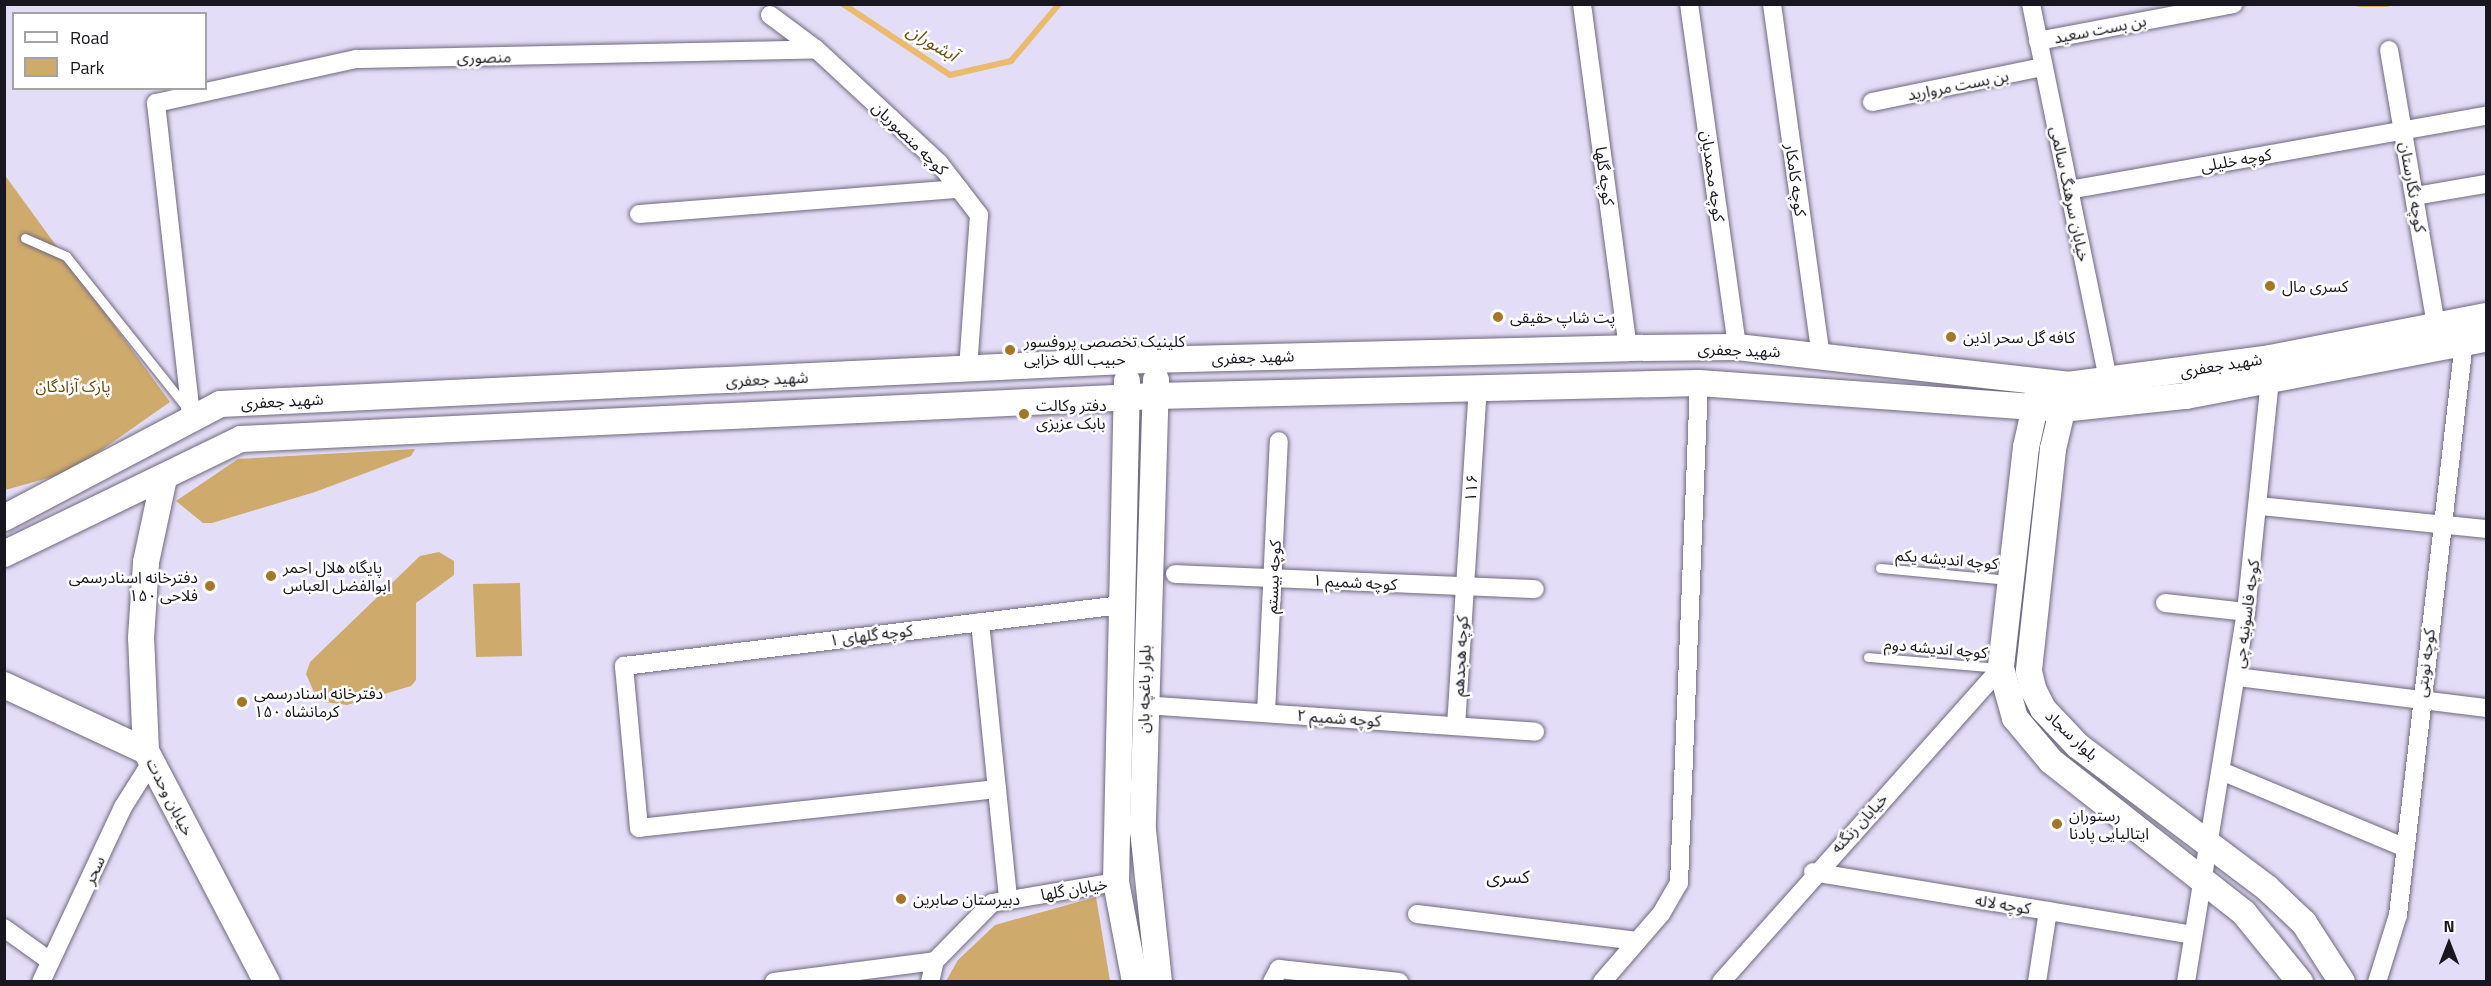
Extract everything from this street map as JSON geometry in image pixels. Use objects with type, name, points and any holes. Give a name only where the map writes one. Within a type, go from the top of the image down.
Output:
[{"type":"main road","name":"شهید جعفری","points":[[2112,394],[2436,324],[2487,316]]},
{"type":"main road","name":"شهید جعفری","points":[[4,554],[241,439],[1127,410],[1156,396],[1699,383],[2065,397],[2270,381],[2475,340]]},
{"type":"main road","name":"شهید جعفری","points":[[4,518],[33,505],[191,415],[220,404],[1157,360],[1737,347],[1821,355],[2037,396]]},
{"type":"main road","name":"بلوار باغچه بان","points":[[1157,360],[1143,705],[1143,830],[1159,981]]},
{"type":"main road","name":"بلوار باغچه بان","points":[[1127,362],[1118,605],[1116,882],[1135,981]]},
{"type":"main road","name":"بلوار سجاد","points":[[2037,396],[2001,668],[2015,718],[2051,761],[2244,913],[2300,981]]},
{"type":"main road","name":"بلوار سجاد","points":[[2065,397],[2029,670],[2043,709],[2078,746],[2211,845],[2304,923],[2342,981]]},
{"type":"main road","points":[[1127,410],[1145,414],[1155,425]]},
{"type":"main road","points":[[149,756],[141,638],[146,562],[164,478]]},
{"type":"main road","points":[[4,508],[33,505]]},
{"type":"main road","points":[[2001,668],[2029,670]]},
{"type":"main road","name":"خیابان وحدت","points":[[4,685],[149,756],[267,981]]},
{"type":"street","name":"کوچه گلها","points":[[1582,4],[1628,348]]},
{"type":"street","name":"کوچه محمدیان","points":[[1689,4],[1737,347]]},
{"type":"street","name":"کوچه کامکار","points":[[1772,4],[1821,355]]},
{"type":"street","name":"خیابان سرهنگ سالمی","points":[[2031,4],[2112,394]]},
{"type":"street","name":"بن بست سعید","points":[[2038,41],[2234,4]]},
{"type":"street","name":"کوچه منصوریان","points":[[770,15],[816,49],[939,163],[979,215],[968,370]]},
{"type":"street","name":"منصوری","points":[[191,415],[156,103],[356,59],[816,49]]},
{"type":"street","name":"کوچه نگارستان","points":[[2389,50],[2436,324]]},
{"type":"street","name":"بن بست مروارید","points":[[1872,102],[2043,67]]},
{"type":"street","name":"کوچه خلیلی","points":[[2069,190],[2403,129],[2487,116]]},
{"type":"street","points":[[2415,196],[2487,184]]},
{"type":"street","points":[[639,214],[958,189]]},
{"type":"street","name":"کوچه نوبتی","points":[[2377,981],[2398,915],[2442,522],[2475,340]]},
{"type":"street","name":"کوچه فاسونیه چی","points":[[2186,981],[2211,845],[2237,678],[2260,507],[2270,381]]},
{"type":"street","points":[[1602,981],[1637,941],[1679,883],[1699,383]]},
{"type":"street","name":"۱۱۶","points":[[1464,587],[1478,389]]},
{"type":"street","name":"کوچه بیستم","points":[[1266,713],[1280,441]]},
{"type":"street","points":[[2260,507],[2442,522],[2487,529]]},
{"type":"street","name":"کوچه شمیم ۱","points":[[1175,574],[1535,590]]},
{"type":"street","name":"کوچه هجدهم","points":[[1456,726],[1464,587]]},
{"type":"street","points":[[2165,603],[2246,612]]},
{"type":"street","name":"کوچه گلهای ۱","points":[[997,789],[639,828],[624,666],[1118,605]]},
{"type":"street","points":[[980,622],[1008,900]]},
{"type":"street","name":"خیابان زنگنه","points":[[1721,981],[1813,872],[2001,668]]},
{"type":"street","points":[[2237,678],[2487,708]]},
{"type":"street","name":"کوچه شمیم ۲","points":[[1143,705],[1535,732]]},
{"type":"street","name":"سحر","points":[[41,981],[149,756]]},
{"type":"street","points":[[2221,771],[2406,848]]},
{"type":"street","name":"کوچه لاله","points":[[1813,872],[2193,935]]},
{"type":"street","name":"خیابان گلها","points":[[934,961],[992,903],[1116,882]]},
{"type":"street","points":[[2037,981],[2048,911]]},
{"type":"street","points":[[1418,914],[1637,941]]},
{"type":"street","points":[[4,928],[50,961]]},
{"type":"street","points":[[774,981],[934,961],[930,981]]},
{"type":"street","points":[[1272,981],[1279,969],[1399,981]]},
{"type":"lane","points":[[25,238],[66,256],[191,415]]},
{"type":"lane","name":"کوچه اندیشه یکم","points":[[1880,568],[2011,580]]},
{"type":"lane","name":"کوچه اندیشه دوم","points":[[1868,657],[2001,668]]},
{"type":"green space","name":"پارک آزادگان","points":[[4,174],[170,402],[70,472],[5,490]]},
{"type":"green space","points":[[415,449],[411,456],[315,492],[212,523],[203,523],[176,501],[238,459]]},
{"type":"green space","points":[[439,552],[454,561],[454,575],[416,603],[416,680],[411,686],[347,705],[318,701],[306,674],[310,662],[420,556]]},
{"type":"green space","points":[[520,583],[522,656],[476,657],[473,584]]},
{"type":"green space","points":[[1096,897],[1110,981],[946,981],[958,960],[995,925]]},
{"type":"waterway","name":"آبشوران","points":[[843,4],[950,75],[1011,61],[1059,4]]},
{"type":"waterway","name":"آبشوران","points":[[2359,4],[2387,4]]},
{"type":"place","name":"کسری مال","points":[[2270,286]]},
{"type":"place","name":"پت شاپ حقیقی","points":[[1498,317]]},
{"type":"place","name":"کافه گل سحر اذین","points":[[1951,337]]},
{"type":"place","name":"کلینیک تخصصی پروفسور حبیب الله خزایی","points":[[1010,350]]},
{"type":"place","name":"دفتر وکالت بابک عزیزی","points":[[1024,414]]},
{"type":"place","name":"پایگاه هلال احمر ابوالفضل العباس","points":[[271,576]]},
{"type":"place","name":"دفترخانه اسنادرسمی ۱۵۰ فلاحی","points":[[210,586]]},
{"type":"place","name":"دفترخانه اسنادرسمی ۱۵۰ کرمانشاه","points":[[242,702]]},
{"type":"place","name":"رستوران ایتالیایی پادنا","points":[[2057,824]]},
{"type":"place","name":"دبیرستان صابرین","points":[[901,899]]},
{"type":"district","name":"کسری","points":[[1508,877]]}]
